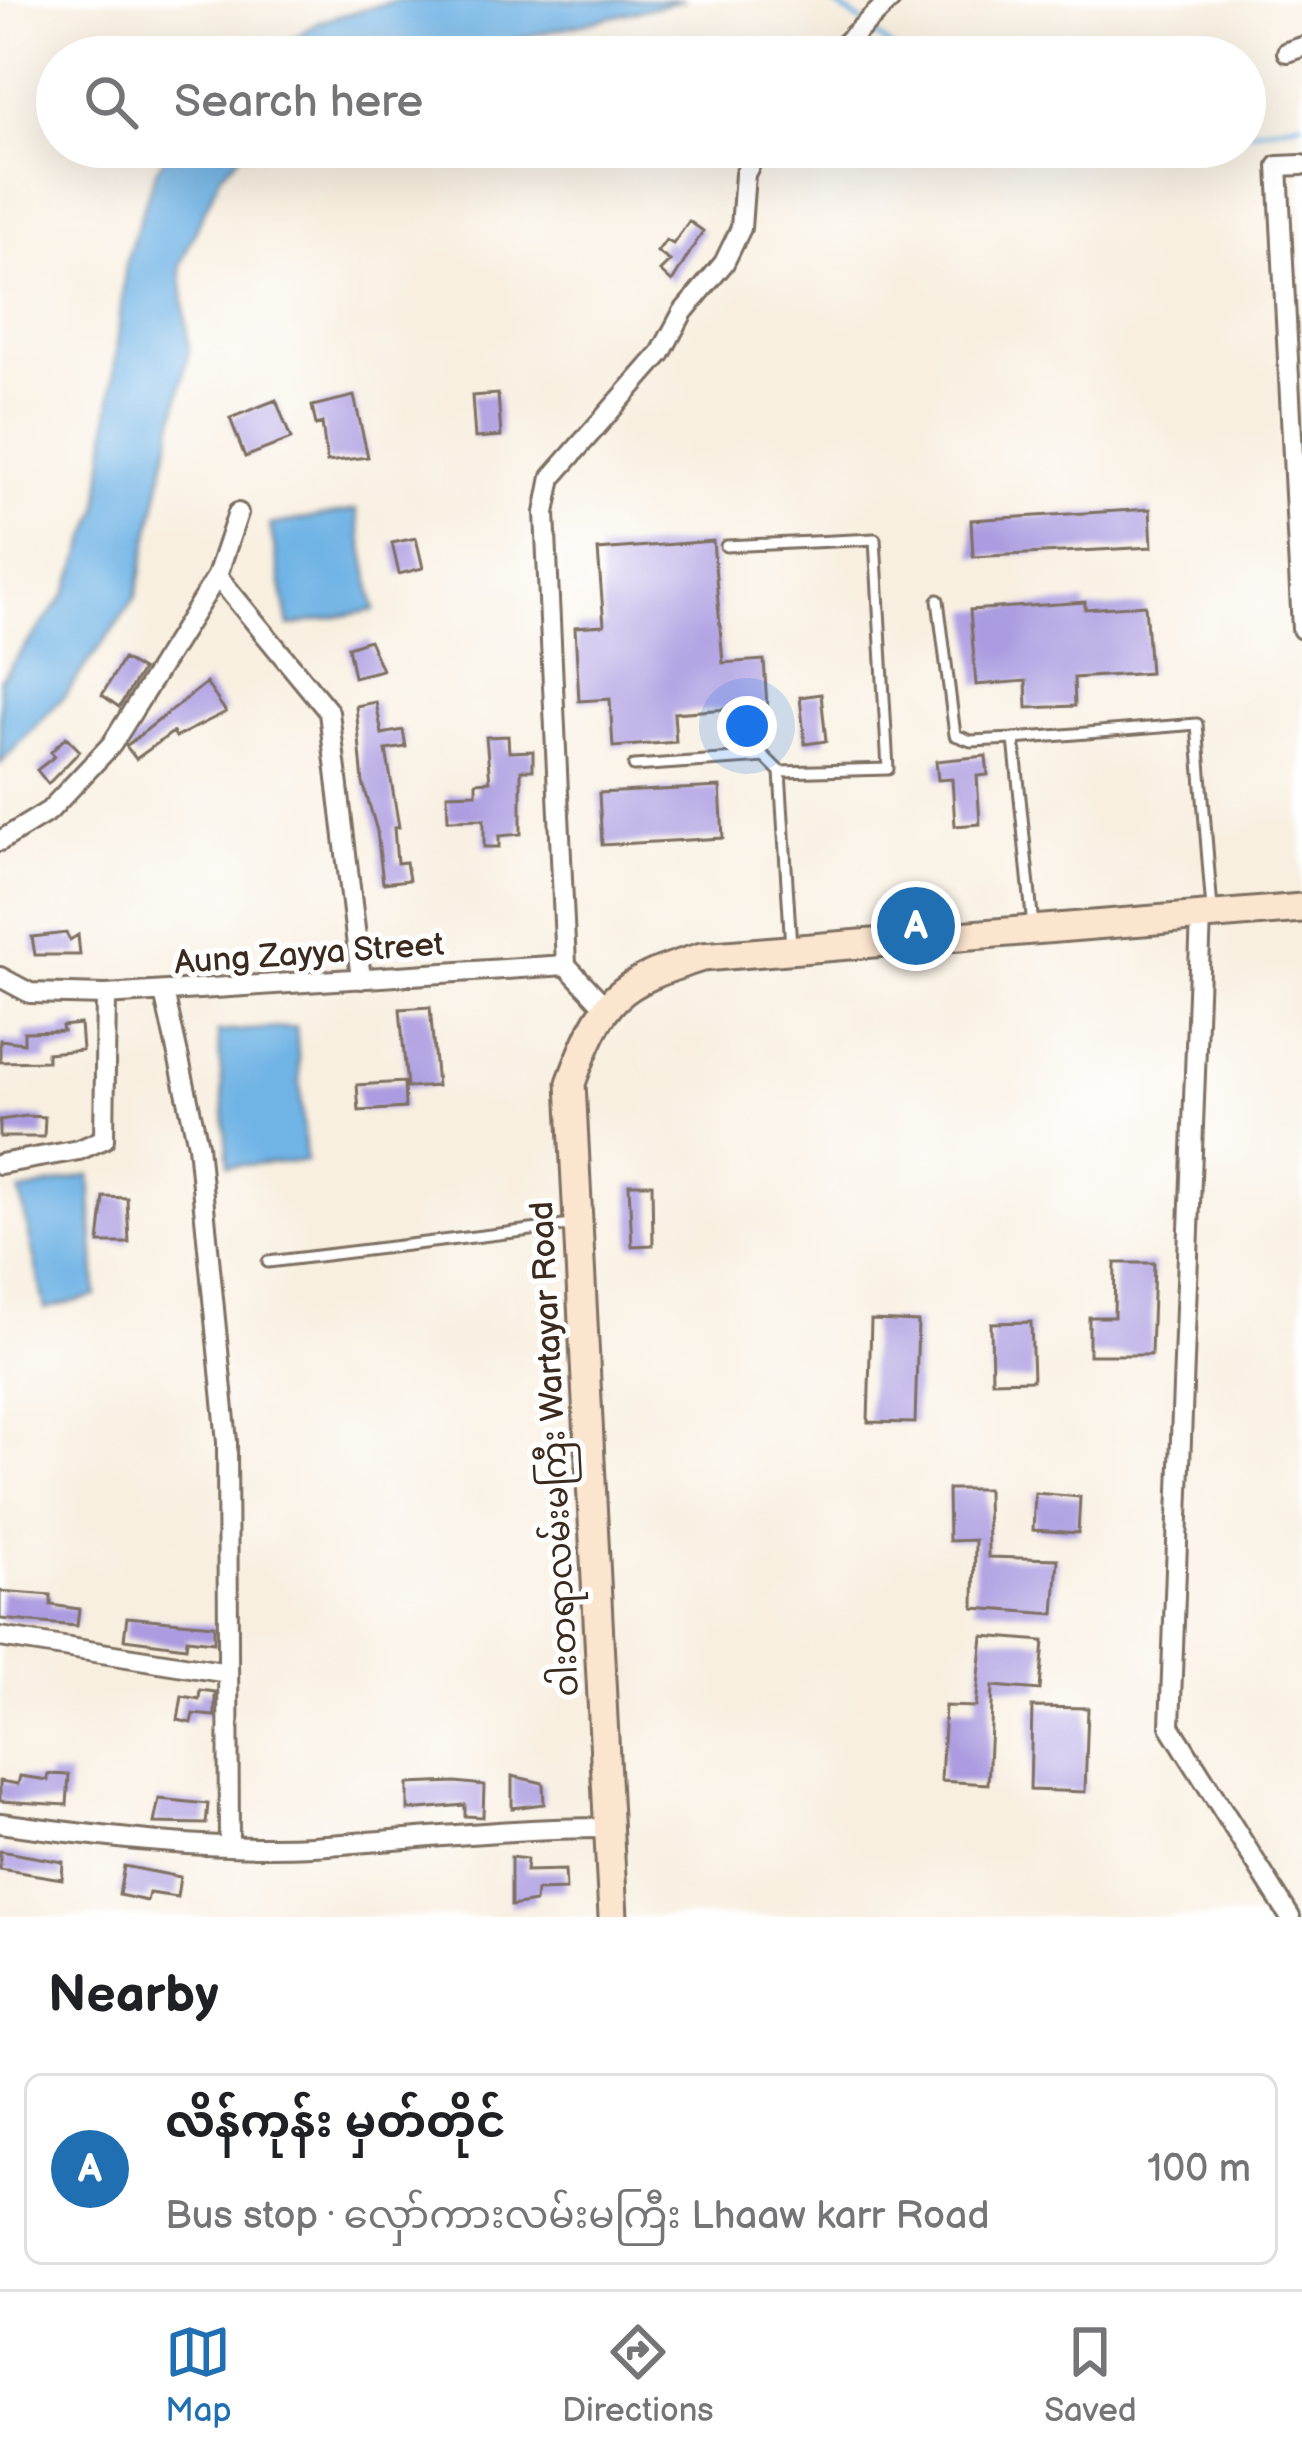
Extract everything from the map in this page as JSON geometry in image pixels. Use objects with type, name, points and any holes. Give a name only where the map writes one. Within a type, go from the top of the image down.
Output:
[{"type":"street","points":[[853,36],[890,0]]},
{"type":"street","points":[[1302,165],[1278,166],[1297,430],[1302,629]]},
{"type":"street","points":[[748,168],[741,228],[724,262],[683,312],[661,353],[552,477],[545,514],[566,965],[613,999],[702,957],[1034,926],[1302,908]]},
{"type":"street","points":[[0,842],[50,811],[112,744],[217,575],[238,513]]},
{"type":"street","points":[[217,575],[329,712],[361,979]]},
{"type":"street","points":[[1207,915],[1170,1726],[1290,1917]]},
{"type":"street","name":"Aung Zayya Street","points":[[0,977],[30,993],[106,995],[566,965]]},
{"type":"street","points":[[164,992],[199,1145],[227,1442],[229,1845]]},
{"type":"street","points":[[0,1164],[79,1150],[104,1139],[106,995]]},
{"type":"street","name":"ဝါးတရာလမ်းမကြီး Wartayar Road","points":[[613,999],[592,1027],[572,1083],[613,1917]]},
{"type":"street","points":[[0,1636],[227,1672]]},
{"type":"street","points":[[0,1823],[93,1836],[309,1846],[492,1828],[608,1828]]},
{"type":"lane","points":[[726,546],[875,538],[888,769],[780,772]]},
{"type":"lane","points":[[938,600],[955,736],[971,741],[1014,739],[1197,724],[1207,915]]},
{"type":"lane","points":[[1014,739],[1034,926]]},
{"type":"lane","points":[[634,766],[765,757],[780,772],[791,950]]},
{"type":"lane","points":[[268,1262],[578,1224]]},
{"type":"water","points":[[398,0],[684,0],[530,36],[298,36],[321,21]]},
{"type":"water","points":[[158,168],[227,168],[180,265],[189,350],[136,597],[65,695],[0,764],[0,680],[67,592],[99,509],[126,262]]},
{"type":"water","points":[[356,510],[375,610],[289,626],[270,525]]},
{"type":"water","points":[[296,1027],[306,1161],[228,1166],[218,1032]]},
{"type":"water","points":[[90,1175],[96,1296],[45,1309],[20,1192]]},
{"type":"building","points":[[689,221],[703,231],[672,282],[660,271],[670,261],[657,252],[666,240],[673,244]]},
{"type":"building","points":[[498,394],[501,436],[475,438],[472,396]]},
{"type":"building","points":[[354,396],[368,457],[327,462],[322,423],[316,425],[312,406]]},
{"type":"building","points":[[276,400],[291,439],[245,457],[230,418]]},
{"type":"building","points":[[1150,509],[1152,547],[973,557],[971,520]]},
{"type":"building","points":[[416,538],[423,568],[399,574],[392,543]]},
{"type":"building","points":[[713,541],[723,663],[764,660],[767,706],[674,713],[676,742],[613,747],[610,699],[579,701],[575,627],[604,625],[598,550]]},
{"type":"building","points":[[1085,602],[1085,609],[1145,605],[1150,673],[1074,678],[1075,706],[1027,708],[1026,681],[976,685],[970,610]]},
{"type":"building","points":[[369,640],[382,670],[354,677],[348,647]]},
{"type":"building","points":[[123,659],[142,670],[119,707],[102,695]]},
{"type":"building","points":[[206,683],[226,712],[176,737],[173,732],[136,759],[126,746]]},
{"type":"building","points":[[821,694],[826,741],[805,744],[800,697]]},
{"type":"building","points":[[376,702],[382,734],[403,730],[406,747],[386,750],[399,827],[394,828],[397,863],[406,862],[409,880],[383,883],[377,831],[363,783],[356,706]]},
{"type":"building","points":[[508,736],[509,752],[533,751],[533,770],[521,770],[521,834],[499,836],[499,847],[484,847],[484,819],[448,820],[447,794],[476,793],[476,782],[490,781],[486,737]]},
{"type":"building","points":[[66,737],[80,751],[48,784],[37,770],[55,756],[51,752]]},
{"type":"building","points":[[986,756],[988,775],[977,776],[980,824],[955,826],[952,779],[938,780],[936,761]]},
{"type":"building","points":[[720,787],[723,838],[602,845],[599,793]]},
{"type":"building","points":[[66,933],[70,940],[78,935],[80,955],[35,955],[32,937]]},
{"type":"building","points":[[430,1007],[437,1086],[407,1088],[400,1009]]},
{"type":"building","points":[[80,1024],[82,1050],[47,1053],[47,1061],[0,1062],[0,1040],[24,1043],[24,1032],[63,1031],[62,1026]]},
{"type":"building","points":[[404,1082],[405,1108],[359,1111],[357,1085]]},
{"type":"building","points":[[45,1117],[44,1137],[0,1137],[0,1120]]},
{"type":"building","points":[[629,1184],[652,1184],[653,1245],[632,1246]]},
{"type":"building","points":[[104,1197],[127,1198],[129,1243],[99,1243]]},
{"type":"building","points":[[1115,1263],[1154,1263],[1151,1355],[1089,1355],[1089,1317],[1114,1317]]},
{"type":"building","points":[[871,1320],[918,1322],[915,1423],[868,1422]]},
{"type":"building","points":[[1031,1322],[1033,1380],[992,1381],[991,1323]]},
{"type":"building","points":[[948,1489],[987,1489],[988,1557],[1058,1559],[1054,1614],[974,1608],[975,1540],[949,1541]]},
{"type":"building","points":[[1035,1493],[1080,1497],[1078,1533],[1033,1530]]},
{"type":"building","points":[[0,1591],[51,1595],[51,1605],[79,1609],[77,1626],[0,1619]]},
{"type":"building","points":[[127,1617],[214,1625],[214,1642],[187,1639],[186,1647],[124,1639]]},
{"type":"building","points":[[983,1636],[1044,1641],[1040,1690],[993,1686],[988,1784],[941,1781],[945,1706],[976,1707]]},
{"type":"building","points":[[200,1690],[215,1692],[215,1716],[193,1714],[191,1723],[178,1720],[182,1696],[199,1699]]},
{"type":"building","points":[[1032,1707],[1088,1708],[1085,1792],[1030,1790]]},
{"type":"building","points":[[48,1774],[69,1775],[67,1805],[0,1801],[0,1781],[18,1784],[20,1776],[48,1780]]},
{"type":"building","points":[[512,1776],[543,1783],[544,1804],[512,1808]]},
{"type":"building","points":[[408,1784],[484,1785],[483,1817],[465,1816],[465,1805],[408,1810]]},
{"type":"building","points":[[159,1799],[208,1804],[206,1824],[154,1823]]},
{"type":"building","points":[[0,1851],[63,1862],[62,1879],[0,1869]]},
{"type":"building","points":[[511,1857],[527,1859],[526,1871],[565,1870],[566,1890],[536,1891],[535,1902],[511,1906]]},
{"type":"building","points":[[124,1866],[180,1877],[177,1897],[149,1893],[147,1901],[119,1895]]},
{"type":"waterway","points":[[828,0],[862,22]]},
{"type":"waterway","points":[[870,30],[877,36]]},
{"type":"waterway","points":[[1266,128],[1302,122]]},
{"type":"place","name":"လိန်ကုန်း မှတ်တိုင်","points":[[916,926]]}]
